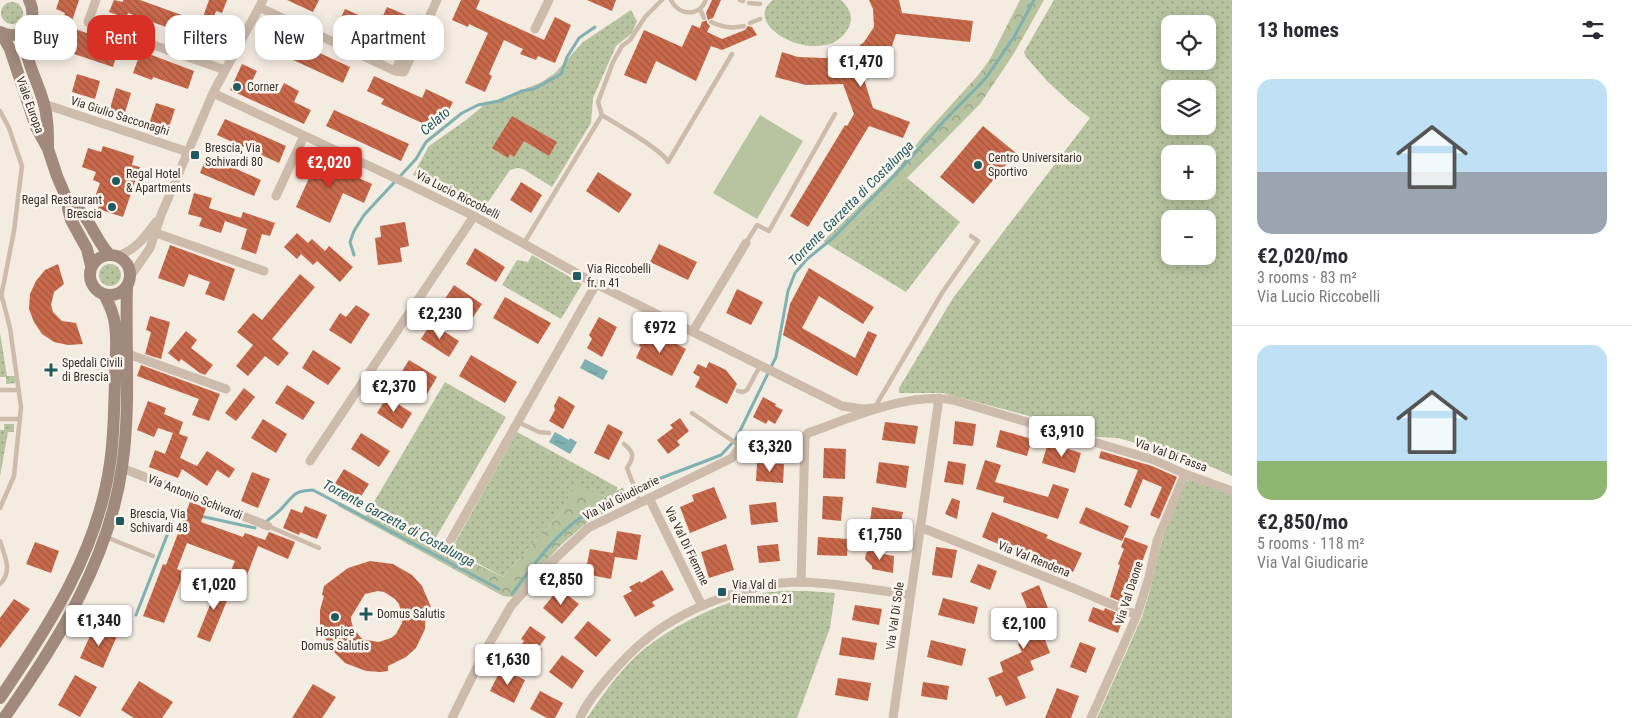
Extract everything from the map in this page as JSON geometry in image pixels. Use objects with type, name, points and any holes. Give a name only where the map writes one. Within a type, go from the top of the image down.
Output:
[{"type":"street","name":"Viale Europa","points":[[28,0],[32,7],[33,15]]},
{"type":"street","points":[[96,0],[88,22],[225,70]]},
{"type":"street","points":[[0,698],[59,607],[93,532],[103,498],[110,463],[114,412],[115,353],[114,319],[104,294],[117,294],[129,281],[150,248],[161,215],[214,93],[261,4],[395,71],[404,72],[437,0]]},
{"type":"street","points":[[535,29],[549,0]]},
{"type":"street","name":"Viale Europa","points":[[1,32],[15,35]]},
{"type":"street","name":"Viale Europa","points":[[1,32],[10,50],[36,127],[48,149],[68,202],[71,220],[87,249],[91,266],[89,276],[92,285],[104,294]]},
{"type":"street","name":"Viale Europa","points":[[28,60],[44,104],[48,124],[48,149]]},
{"type":"street","name":"Via Lucio Riccobelli","points":[[214,93],[474,216],[596,284],[842,406],[854,409],[879,408]]},
{"type":"street","name":"Via Giulio Sacconaghi","points":[[44,104],[188,152]]},
{"type":"street","points":[[276,196],[304,136]]},
{"type":"street","name":"Viale Europa","points":[[68,202],[76,206],[90,224],[99,243],[127,264],[129,281]]},
{"type":"street","points":[[91,266],[97,259],[130,251],[161,215]]},
{"type":"street","points":[[310,461],[474,216]]},
{"type":"street","points":[[156,233],[264,272]]},
{"type":"street","points":[[693,331],[746,242]]},
{"type":"street","points":[[4,718],[60,635],[87,580],[105,537],[115,503],[122,468],[127,412],[129,281]]},
{"type":"street","points":[[444,552],[596,284]]},
{"type":"street","points":[[128,354],[226,389]]},
{"type":"street","name":"Via Val Di Fassa","points":[[801,582],[804,437],[808,433],[901,402],[939,398],[953,400],[1154,460],[1185,474],[1232,491]]},
{"type":"street","name":"Via Val Di Sole","points":[[893,718],[939,398]]},
{"type":"street","points":[[840,422],[845,415],[842,406]]},
{"type":"street","name":"Via Val Giudicarie","points":[[452,718],[485,651],[511,606],[543,570],[588,528],[642,498],[732,458],[738,446]]},
{"type":"street","name":"Via Antonio Schivardi","points":[[122,468],[268,526]]},
{"type":"street","name":"Via Val Daone","points":[[1090,718],[1137,615],[1149,577],[1157,541],[1185,474]]},
{"type":"street","name":"Via Val Di Fiemme","points":[[642,498],[702,606]]},
{"type":"street","name":"Via Val Rendena","points":[[920,527],[1137,615]]},
{"type":"street","name":"Via Val Di Fiemme","points":[[580,718],[600,687],[644,641],[669,623],[702,606],[737,593],[767,585],[801,582],[911,595]]},
{"type":"lane","points":[[662,0],[645,17],[630,40],[622,46],[598,102],[602,115],[666,157],[668,162],[732,54]]},
{"type":"lane","points":[[672,0],[679,10],[686,12],[694,12],[700,9],[706,0]]},
{"type":"lane","points":[[749,3],[760,4]]},
{"type":"lane","points":[[700,9],[704,18]]},
{"type":"lane","points":[[750,23],[760,19]]},
{"type":"lane","points":[[711,22],[726,28],[744,26]]},
{"type":"lane","points":[[0,111],[9,128],[22,166],[14,232],[1,297],[10,328],[20,407],[14,476],[0,508]]},
{"type":"lane","points":[[746,242],[757,225],[769,232],[835,114]]},
{"type":"lane","points":[[524,243],[602,115]]},
{"type":"lane","points":[[879,408],[942,294],[978,241],[971,236]]},
{"type":"lane","points":[[738,391],[743,392],[747,390],[766,369]]},
{"type":"lane","points":[[0,390],[18,390]]},
{"type":"lane","points":[[692,413],[731,439],[738,446]]},
{"type":"lane","points":[[0,419],[19,419]]},
{"type":"lane","points":[[518,422],[539,432],[549,433]]},
{"type":"lane","points":[[624,444],[631,449],[633,459],[627,468],[633,484],[642,498]]},
{"type":"lane","points":[[268,526],[319,548]]},
{"type":"lane","points":[[105,537],[153,556]]},
{"type":"lane","points":[[0,541],[7,574],[0,584]]},
{"type":"green space","points":[[773,0],[841,0],[850,12],[849,27],[838,40],[823,46],[789,41],[775,32],[767,22],[765,11]]},
{"type":"green space","points":[[1020,0],[1044,0],[1013,55],[980,104],[907,178],[832,247],[823,241],[894,173],[923,136],[980,73],[990,59]]},
{"type":"green space","points":[[1054,0],[1232,0],[1232,476],[1179,455],[1118,438],[1097,437],[1044,420],[943,393],[899,393],[899,388],[953,298],[1090,118],[1047,81],[1026,57],[1024,52]]},
{"type":"green space","points":[[12,2],[20,5],[22,15],[15,15],[15,23],[4,21],[1,13],[4,5]]},
{"type":"green space","points":[[631,10],[637,21],[632,33],[616,46],[593,98],[591,123],[552,187],[523,169],[510,170],[484,208],[413,175],[429,146],[484,105],[542,82],[555,73],[583,42]]},
{"type":"green space","points":[[760,115],[803,141],[757,219],[713,193]]},
{"type":"green space","points":[[907,178],[960,222],[906,292],[832,247]]},
{"type":"green space","points":[[532,255],[582,284],[561,319],[502,285],[517,260],[528,262]]},
{"type":"green space","points":[[110,264],[118,267],[121,275],[118,283],[110,286],[102,283],[99,275],[102,267]]},
{"type":"green space","points":[[0,333],[7,376],[15,376],[15,383],[6,384],[6,377],[0,377]]},
{"type":"green space","points":[[445,382],[506,417],[435,539],[386,510],[383,513],[371,507]]},
{"type":"green space","points":[[4,424],[14,424],[14,432],[8,432],[0,476],[0,430],[4,430]]},
{"type":"green space","points":[[517,432],[617,487],[617,491],[603,496],[575,486],[562,511],[503,577],[468,558],[457,555],[451,550]]},
{"type":"green space","points":[[1192,479],[1232,494],[1232,718],[1097,718],[1142,617],[1171,513],[1184,482]]},
{"type":"green space","points":[[575,485],[603,496],[623,488],[628,499],[585,524],[561,545],[513,597],[503,596],[338,506],[340,502],[366,516],[371,507],[382,513],[386,510],[445,544],[445,547],[503,577],[562,511]]},
{"type":"green space","points":[[774,591],[835,593],[830,628],[797,718],[587,718],[609,687],[634,658],[679,625],[716,608],[752,596]]},
{"type":"water","points":[[585,359],[608,371],[603,380],[580,368]]},
{"type":"water","points":[[555,432],[577,442],[570,454],[549,442]]},
{"type":"building","points":[[59,0],[79,0],[74,15],[64,15],[65,13],[56,9]]},
{"type":"building","points":[[114,0],[123,2],[123,0],[140,0],[182,15],[165,15],[165,27],[155,23],[155,15],[133,15],[128,13],[127,15],[118,15],[109,12]]},
{"type":"building","points":[[209,0],[227,0],[222,13],[216,11],[215,15],[204,15]]},
{"type":"building","points":[[287,0],[319,0],[313,12]]},
{"type":"building","points":[[461,0],[480,0],[476,9],[544,40],[555,17],[571,25],[555,63],[538,56],[536,60],[520,54],[523,49],[504,40],[489,74],[492,76],[485,92],[465,83],[488,33],[469,24],[468,27],[452,20]]},
{"type":"building","points":[[587,0],[616,0],[612,11]]},
{"type":"building","points":[[712,0],[721,0],[713,18],[708,20],[706,13]]},
{"type":"building","points":[[869,0],[899,0],[902,13],[973,21],[970,42],[896,34],[891,49],[877,63],[862,73],[873,108],[910,122],[903,138],[869,126],[808,227],[790,216],[845,125],[847,126],[854,114],[843,84],[806,85],[775,77],[782,52],[798,57],[825,58],[842,55],[854,50],[864,42],[874,27],[873,9]]},
{"type":"building","points":[[387,7],[406,15],[383,15]]},
{"type":"building","points":[[345,9],[359,15],[342,15]]},
{"type":"building","points":[[707,20],[710,26],[707,32],[722,39],[745,30],[748,26],[752,27],[757,35],[722,50],[711,46],[696,81],[656,61],[646,84],[624,75],[644,30],[682,47],[692,25],[700,28],[702,22]]},
{"type":"building","points":[[77,30],[87,33],[87,58],[77,55]]},
{"type":"building","points":[[323,55],[335,60],[350,67],[343,83],[293,60],[323,60]]},
{"type":"building","points":[[155,56],[194,71],[188,89],[153,77],[152,80],[133,73],[138,60],[155,60]]},
{"type":"building","points":[[92,60],[115,60],[113,67]]},
{"type":"building","points":[[242,64],[257,71],[252,81],[279,93],[284,83],[299,91],[294,102],[311,110],[304,124],[230,90]]},
{"type":"building","points":[[77,74],[100,81],[95,99],[72,92]]},
{"type":"building","points":[[374,76],[422,98],[426,89],[453,102],[448,112],[422,123],[381,104],[384,99],[367,91]]},
{"type":"building","points":[[116,88],[131,93],[124,116],[109,112]]},
{"type":"building","points":[[156,103],[175,109],[167,133],[148,127]]},
{"type":"building","points":[[334,110],[409,144],[401,161],[326,126]]},
{"type":"building","points":[[512,116],[557,142],[549,156],[524,141],[514,157],[510,154],[508,158],[492,148]]},
{"type":"building","points":[[225,119],[286,146],[279,163],[217,135]]},
{"type":"building","name":"Centro Universitario Sportivo","points":[[983,126],[1016,153],[973,204],[940,177]]},
{"type":"building","name":"Regal Hotel & Apartments","points":[[103,146],[134,156],[132,165],[140,167],[123,217],[98,209],[101,199],[95,197],[100,183],[93,180],[96,172],[82,167],[88,148],[101,152]]},
{"type":"building","points":[[207,156],[261,180],[254,196],[200,173]]},
{"type":"building","points":[[310,156],[372,184],[364,203],[343,193],[330,223],[296,207],[309,178],[301,175]]},
{"type":"building","points":[[598,172],[632,194],[619,213],[586,191]]},
{"type":"building","points":[[521,182],[542,195],[531,213],[510,200]]},
{"type":"building","points":[[194,193],[212,198],[209,208],[241,218],[243,212],[275,223],[270,236],[262,234],[256,254],[241,249],[247,229],[225,221],[221,233],[199,226],[202,218],[188,214]]},
{"type":"building","points":[[405,222],[409,246],[400,248],[402,262],[378,265],[375,238],[381,237],[380,226]]},
{"type":"building","points":[[297,233],[308,243],[312,239],[325,251],[329,246],[353,267],[340,282],[317,261],[313,265],[301,254],[297,259],[284,247]]},
{"type":"building","points":[[659,244],[697,262],[688,280],[650,262]]},
{"type":"building","points":[[170,245],[235,269],[224,301],[205,294],[210,282],[189,274],[184,287],[158,278]]},
{"type":"building","points":[[475,248],[505,267],[496,282],[466,264]]},
{"type":"building","points":[[58,264],[64,284],[54,292],[51,305],[53,312],[62,321],[76,323],[83,344],[68,345],[54,342],[42,334],[34,322],[29,309],[30,294],[36,281],[45,270]]},
{"type":"building","points":[[809,268],[874,307],[863,324],[819,296],[802,328],[855,358],[868,331],[877,335],[857,376],[783,335],[790,304]]},
{"type":"building","points":[[300,274],[315,287],[272,339],[289,353],[278,366],[265,356],[248,376],[236,366],[253,345],[237,332],[253,313],[262,320]]},
{"type":"building","points":[[454,285],[482,304],[471,320],[443,302]]},
{"type":"building","points":[[737,289],[763,302],[751,325],[726,313]]},
{"type":"building","points":[[505,297],[551,323],[538,344],[493,318]]},
{"type":"building","points":[[356,305],[370,314],[351,344],[329,330],[340,313],[346,317]]},
{"type":"building","points":[[150,316],[170,322],[161,359],[145,354],[151,332],[146,330]]},
{"type":"building","points":[[599,317],[617,327],[602,357],[587,348],[592,339],[589,335]]},
{"type":"building","points":[[431,323],[459,341],[449,357],[421,339]]},
{"type":"building","points":[[186,331],[197,340],[191,348],[213,365],[205,375],[181,359],[179,362],[168,353]]},
{"type":"building","points":[[645,333],[667,344],[669,340],[686,349],[672,376],[636,358]]},
{"type":"building","points":[[313,350],[341,368],[328,385],[302,368]]},
{"type":"building","points":[[471,355],[517,382],[505,403],[459,376]]},
{"type":"building","points":[[409,360],[437,377],[427,394],[399,376]]},
{"type":"building","points":[[709,362],[726,370],[737,384],[727,404],[695,387],[700,377],[693,373],[698,364],[706,368]]},
{"type":"building","points":[[141,365],[220,394],[209,421],[192,415],[199,399],[137,376]]},
{"type":"building","points":[[287,385],[315,402],[303,420],[275,403]]},
{"type":"building","points":[[244,388],[255,397],[236,421],[225,413]]},
{"type":"building","points":[[559,396],[575,406],[563,429],[549,421]]},
{"type":"building","points":[[387,397],[412,413],[402,429],[377,413]]},
{"type":"building","points":[[763,397],[783,410],[775,424],[768,420],[766,424],[753,417]]},
{"type":"building","points":[[148,401],[166,408],[164,414],[183,422],[179,434],[188,437],[180,458],[197,466],[207,451],[235,469],[229,478],[217,470],[207,486],[182,469],[178,478],[149,467],[155,450],[165,454],[173,433],[158,428],[154,437],[137,430]]},
{"type":"building","points":[[680,418],[689,431],[677,441],[680,445],[668,454],[657,440],[673,428],[670,425]]},
{"type":"building","points":[[263,419],[287,434],[276,453],[251,438]]},
{"type":"building","points":[[955,421],[976,424],[973,446],[953,444]]},
{"type":"building","points":[[885,422],[918,426],[915,444],[882,440]]},
{"type":"building","points":[[608,424],[623,432],[609,460],[594,453]]},
{"type":"building","points":[[1000,430],[1032,439],[1027,456],[996,447]]},
{"type":"building","points":[[361,433],[390,451],[379,467],[351,449]]},
{"type":"building","points":[[1048,443],[1081,453],[1075,473],[1042,463]]},
{"type":"building","points":[[824,448],[846,449],[845,479],[823,478]]},
{"type":"building","points":[[1101,451],[1152,466],[1177,477],[1159,519],[1150,515],[1162,487],[1143,479],[1131,508],[1124,505],[1138,470],[1099,458]]},
{"type":"building","points":[[985,460],[1001,465],[995,482],[1048,497],[1053,484],[1069,489],[1058,519],[1003,502],[1004,497],[976,489]]},
{"type":"building","points":[[948,461],[966,464],[963,485],[944,482]]},
{"type":"building","points":[[879,462],[909,466],[906,488],[876,483]]},
{"type":"building","points":[[757,463],[784,464],[783,483],[756,481]]},
{"type":"building","points":[[344,469],[369,484],[358,501],[334,485]]},
{"type":"building","points":[[252,472],[270,479],[258,508],[241,501]]},
{"type":"building","points":[[714,487],[727,518],[690,533],[680,507],[694,501],[692,495]]},
{"type":"building","points":[[823,496],[843,497],[841,521],[822,519]]},
{"type":"building","points":[[952,498],[960,501],[957,519],[945,514]]},
{"type":"building","points":[[190,502],[206,508],[201,522],[243,537],[245,533],[265,540],[269,532],[295,542],[288,559],[258,546],[243,586],[227,580],[235,561],[187,543],[177,569],[184,572],[164,623],[143,616],[163,564],[166,565]]},
{"type":"building","points":[[776,502],[778,522],[751,525],[749,505]]},
{"type":"building","points":[[305,506],[327,515],[317,539],[300,532],[299,535],[283,528],[291,509],[302,513]]},
{"type":"building","points":[[872,507],[903,512],[899,534],[869,529]]},
{"type":"building","points":[[1086,507],[1129,526],[1122,541],[1079,523]]},
{"type":"building","points":[[992,512],[1048,535],[1046,538],[1082,553],[1073,572],[1014,545],[1012,550],[982,537]]},
{"type":"building","points":[[617,531],[641,535],[637,560],[615,557],[611,579],[585,574],[590,549],[613,553]]},
{"type":"building","points":[[818,537],[848,539],[847,556],[817,555]]},
{"type":"building","points":[[1125,537],[1148,546],[1139,570],[1142,571],[1129,605],[1110,597],[1120,565],[1118,564],[1124,549],[1121,547]]},
{"type":"building","points":[[35,542],[59,551],[51,573],[26,564]]},
{"type":"building","points":[[726,544],[734,570],[709,578],[701,552]]},
{"type":"building","points":[[778,544],[780,561],[759,563],[757,546]]},
{"type":"building","points":[[936,547],[957,550],[952,578],[932,575]]},
{"type":"building","points":[[870,550],[894,556],[893,573],[872,569],[872,566],[865,559],[866,553]]},
{"type":"building","name":"Hospice Domus Salutis","points":[[370,561],[393,564],[412,575],[422,586],[431,607],[426,608],[425,629],[416,648],[406,657],[388,666],[388,671],[366,671],[345,663],[329,647],[320,626],[320,610],[324,596],[322,595],[324,586],[348,568]],"holes":[[[378,591],[384,592],[399,604],[402,623],[396,634],[391,638],[379,642],[366,640],[360,637],[353,627],[351,617],[365,594]]]},
{"type":"building","points":[[978,564],[997,571],[990,590],[970,582]]},
{"type":"building","points":[[662,570],[674,590],[652,602],[655,606],[635,617],[623,596],[632,591],[629,587],[640,581],[641,583]]},
{"type":"building","points":[[210,583],[231,591],[210,642],[197,637],[212,600],[204,596]]},
{"type":"building","points":[[1039,585],[1049,611],[1042,614],[1050,634],[1044,637],[1050,653],[1030,661],[1034,670],[1017,677],[1026,698],[1006,706],[1001,695],[996,697],[988,678],[1003,672],[1000,662],[1022,652],[1018,644],[1028,640],[1020,619],[1030,615],[1021,593]]},
{"type":"building","points":[[559,588],[579,604],[562,624],[543,608]]},
{"type":"building","points":[[943,598],[978,607],[974,624],[938,615]]},
{"type":"building","points":[[14,599],[30,609],[0,648],[0,618]]},
{"type":"building","points":[[855,605],[882,609],[879,625],[852,620]]},
{"type":"building","points":[[1093,607],[1104,611],[1105,608],[1124,616],[1118,633],[1088,621]]},
{"type":"building","points":[[588,621],[611,640],[596,657],[574,638]]},
{"type":"building","points":[[530,626],[546,637],[539,647],[542,649],[533,664],[516,654],[524,641],[521,639]]},
{"type":"building","points":[[94,627],[117,636],[103,668],[80,658]]},
{"type":"building","points":[[842,637],[877,643],[874,660],[839,655]]},
{"type":"building","points":[[931,640],[966,649],[962,666],[927,657]]},
{"type":"building","points":[[1080,642],[1096,648],[1086,673],[1070,667]]},
{"type":"building","points":[[562,655],[584,671],[572,689],[549,672]]},
{"type":"building","points":[[501,669],[525,680],[514,703],[490,691]]},
{"type":"building","points":[[75,675],[97,687],[80,717],[58,705]]},
{"type":"building","points":[[838,678],[871,683],[868,701],[835,695]]},
{"type":"building","points":[[139,681],[173,702],[162,718],[134,718],[121,710]]},
{"type":"building","points":[[923,682],[949,686],[947,700],[921,696]]},
{"type":"building","points":[[313,684],[336,697],[322,718],[292,718]]},
{"type":"building","points":[[1057,688],[1079,696],[1071,718],[1045,718]]},
{"type":"building","points":[[540,691],[563,703],[555,718],[547,718],[530,709]]},
{"type":"waterway","name":"Torrente Garzetta di Costalunga","points":[[512,594],[555,540],[587,513],[618,496],[721,455],[736,439],[776,357],[788,291],[795,273],[807,259],[833,238],[893,177],[986,78],[1014,37],[1034,0]]},
{"type":"waterway","name":"Celato","points":[[354,255],[350,242],[354,231],[364,215],[416,159],[426,142],[462,113],[478,105],[499,101],[522,91],[534,89],[561,74],[567,57],[579,38],[595,27]]},
{"type":"waterway","name":"Torrente Garzetta di Costalunga","points":[[267,521],[280,511],[295,494],[313,490],[499,589]]},
{"type":"waterway","name":"Torrente Garzetta di Costalunga","points":[[200,516],[255,528]]},
{"type":"waterway","points":[[136,615],[173,520]]},
{"type":"place","name":"Corner","points":[[237,87]]},
{"type":"place","name":"Brescia, Via Schivardi 80","points":[[195,155]]},
{"type":"place","name":"Centro Universitario Sportivo","points":[[978,165]]},
{"type":"place","name":"Regal Hotel & Apartments","points":[[116,181]]},
{"type":"place","name":"Regal Restaurant Brescia","points":[[112,207]]},
{"type":"place","name":"Via Riccobelli fr. n 41","points":[[577,276]]},
{"type":"place","name":"Spedali Civili di Brescia","points":[[51,370]]},
{"type":"place","name":"Brescia, Via Schivardi 48","points":[[120,521]]},
{"type":"place","name":"Via Val di Fiemme n 21","points":[[722,592]]},
{"type":"place","name":"Domus Salutis","points":[[366,614]]},
{"type":"place","name":"Hospice Domus Salutis","points":[[335,617]]}]
